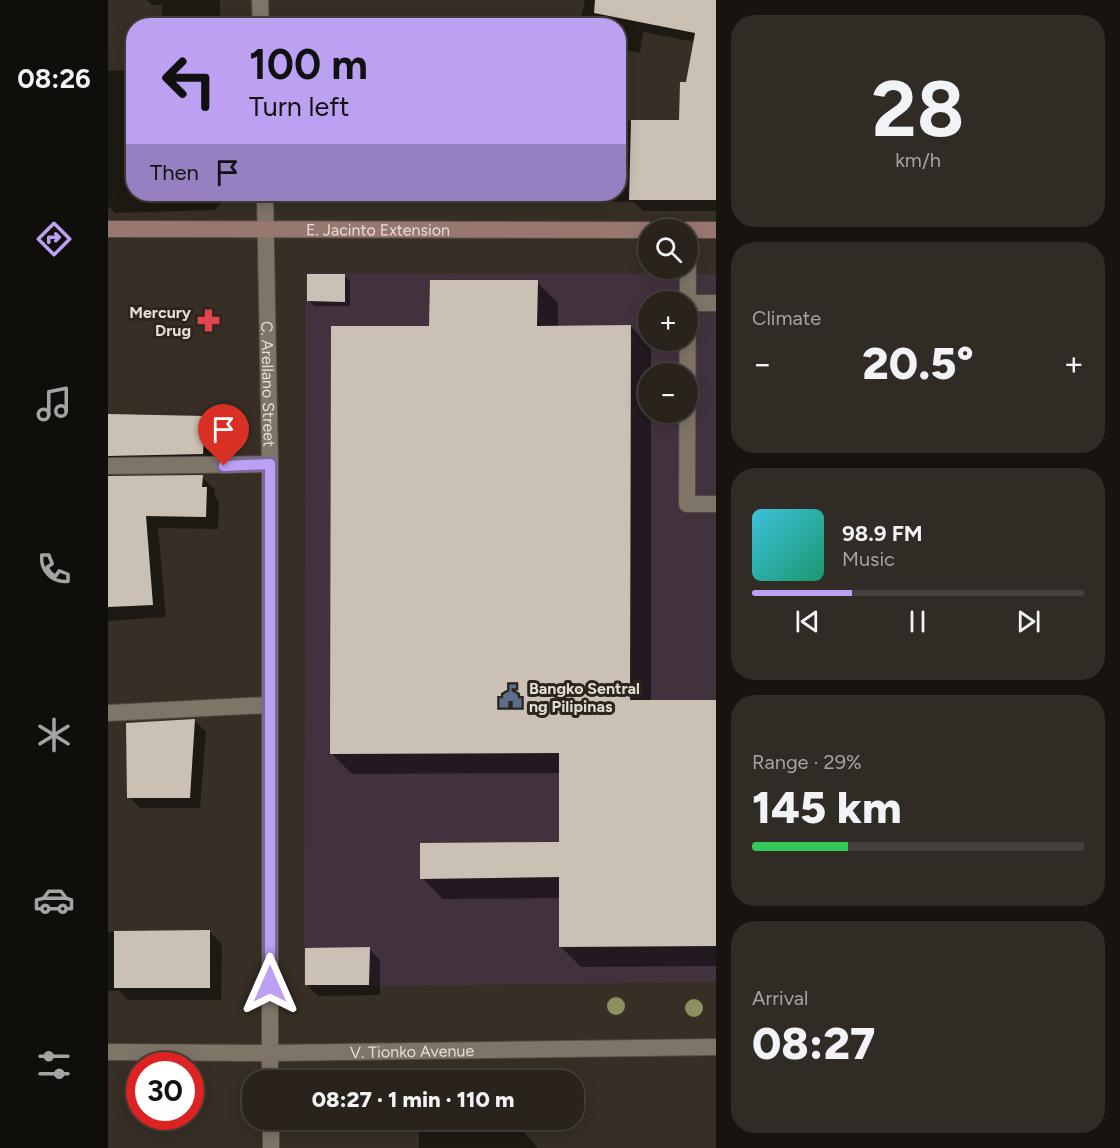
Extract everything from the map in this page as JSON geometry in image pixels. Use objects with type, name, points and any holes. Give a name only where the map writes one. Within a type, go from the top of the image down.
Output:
[{"type":"main road","name":"E. Jacinto Extension","points":[[108,229],[638,230]]},
{"type":"main road","points":[[698,230],[716,230]]},
{"type":"street","points":[[260,0],[261,18]]},
{"type":"street","name":"C. Arellano Street","points":[[265,201],[270,464],[268,705],[270,1070]]},
{"type":"street","points":[[698,303],[716,303]]},
{"type":"street","points":[[688,351],[687,504],[716,504]]},
{"type":"street","points":[[108,466],[270,464]]},
{"type":"street","points":[[108,713],[268,705]]},
{"type":"street","name":"V. Tionko Avenue","points":[[108,1053],[716,1047]]},
{"type":"street","points":[[271,1130],[271,1148]]},
{"type":"shaded area","name":"Bangko Sentral ng Pilipinas","points":[[306,273],[638,274],[638,279],[698,279],[698,274],[716,274],[716,982],[304,987]]},
{"type":"building","points":[[595,0],[716,0],[716,200],[629,200],[631,120],[679,120],[680,82],[686,82],[695,33],[594,13]]},
{"type":"building","points":[[307,274],[345,274],[345,302],[307,301]]},
{"type":"building","points":[[430,280],[538,280],[537,326],[631,325],[630,700],[716,700],[716,946],[559,947],[559,877],[420,879],[420,843],[559,842],[559,753],[330,754],[331,326],[429,326]]},
{"type":"building","points":[[108,414],[205,416],[203,454],[108,456]]},
{"type":"building","points":[[203,475],[202,487],[207,487],[206,517],[146,516],[153,605],[108,607],[108,476]]},
{"type":"building","points":[[195,719],[190,798],[127,798],[126,723]]},
{"type":"building","points":[[210,930],[210,988],[114,988],[114,931]]},
{"type":"building","points":[[370,947],[369,985],[305,985],[305,948]]},
{"type":"place","name":"Mercury Drug","points":[[209,321]]},
{"type":"place","name":"Bangko Sentral ng Pilipinas","points":[[511,697]]},
{"type":"route","points":[[224,466],[270,464],[268,705],[270,984]]}]
